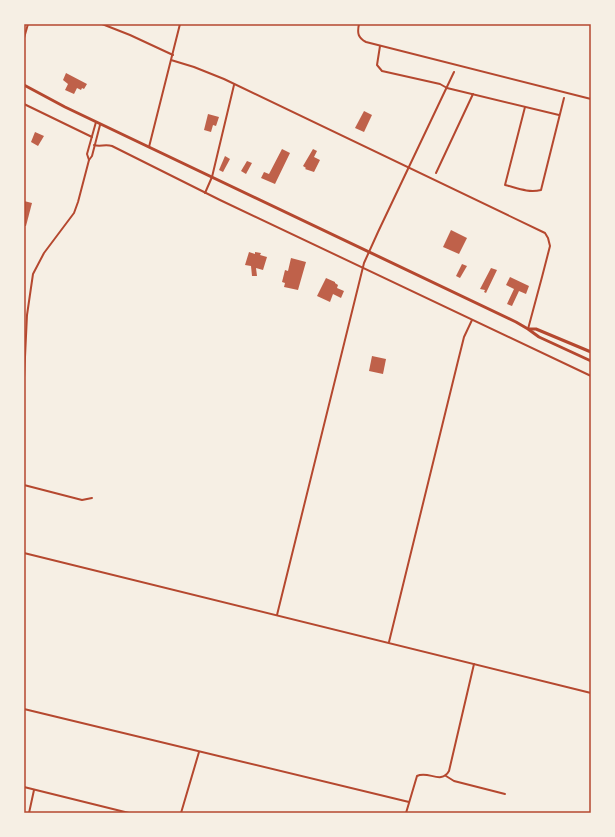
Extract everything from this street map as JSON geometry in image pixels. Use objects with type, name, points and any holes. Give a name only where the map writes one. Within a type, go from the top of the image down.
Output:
[{"type":"main road","points":[[24,85],[96,122],[369,252],[528,329],[539,337],[591,361]]},
{"type":"main road","points":[[528,329],[536,330],[591,352]]},
{"type":"street","points":[[24,38],[28,24]]},
{"type":"street","points":[[102,24],[173,55]]},
{"type":"street","points":[[149,147],[180,24]]},
{"type":"street","points":[[359,24],[357,31],[359,37],[366,42],[591,99]]},
{"type":"street","points":[[380,46],[377,65],[382,71],[440,84],[447,88],[559,116]]},
{"type":"street","points":[[171,60],[204,70],[545,233],[550,246],[528,329]]},
{"type":"street","points":[[277,614],[363,267],[454,72]]},
{"type":"street","points":[[205,193],[212,177],[234,85]]},
{"type":"street","points":[[436,173],[473,94]]},
{"type":"street","points":[[524,107],[505,184],[530,191],[541,190],[564,98]]},
{"type":"street","points":[[24,104],[92,136]]},
{"type":"street","points":[[24,378],[27,316],[33,274],[44,253],[74,213],[78,202],[88,160],[87,154],[96,122]]},
{"type":"street","points":[[88,160],[92,156],[101,124]]},
{"type":"street","points":[[94,145],[112,146],[205,193],[591,376]]},
{"type":"street","points":[[389,642],[458,361],[464,338],[472,320]]},
{"type":"street","points":[[24,485],[82,500],[92,498]]},
{"type":"street","points":[[24,553],[591,692]]},
{"type":"street","points":[[406,813],[417,776],[423,774],[439,778],[446,776],[449,771],[474,664]]},
{"type":"street","points":[[24,709],[409,802]]},
{"type":"street","points":[[181,813],[199,752]]},
{"type":"street","points":[[446,776],[454,782],[505,794]]},
{"type":"street","points":[[24,787],[129,813]]},
{"type":"street","points":[[29,813],[34,790]]},
{"type":"building","points":[[66,73],[87,84],[84,89],[82,88],[81,90],[77,88],[74,94],[65,90],[68,84],[63,80]]},
{"type":"building","points":[[364,111],[372,115],[364,132],[355,128]]},
{"type":"building","points":[[208,114],[219,117],[216,126],[213,125],[211,132],[204,130]]},
{"type":"building","points":[[35,132],[44,136],[38,146],[31,142]]},
{"type":"building","points":[[282,149],[290,153],[275,184],[261,178],[264,172],[269,174]]},
{"type":"building","points":[[313,149],[317,151],[314,157],[320,160],[314,172],[305,169],[306,168],[303,166]]},
{"type":"building","points":[[225,156],[230,159],[223,172],[219,170]]},
{"type":"building","points":[[247,161],[252,163],[246,174],[241,171]]},
{"type":"building","points":[[24,201],[32,203],[26,226],[24,226]]},
{"type":"building","points":[[451,230],[467,238],[459,254],[443,247]]},
{"type":"building","points":[[249,252],[255,254],[255,252],[261,253],[260,255],[267,257],[263,270],[256,268],[257,276],[252,276],[251,266],[245,265]]},
{"type":"building","points":[[291,258],[306,262],[298,290],[284,287],[285,283],[282,282],[285,270],[288,271]]},
{"type":"building","points":[[462,264],[467,266],[460,278],[456,276]]},
{"type":"building","points":[[491,268],[497,270],[486,293],[484,292],[485,290],[480,289]]},
{"type":"building","points":[[510,277],[529,286],[526,294],[519,291],[512,306],[507,304],[514,289],[506,285]]},
{"type":"building","points":[[326,278],[335,282],[338,285],[337,288],[344,291],[341,298],[333,294],[330,302],[317,296]]},
{"type":"building","points":[[372,356],[386,359],[383,374],[369,371]]}]
